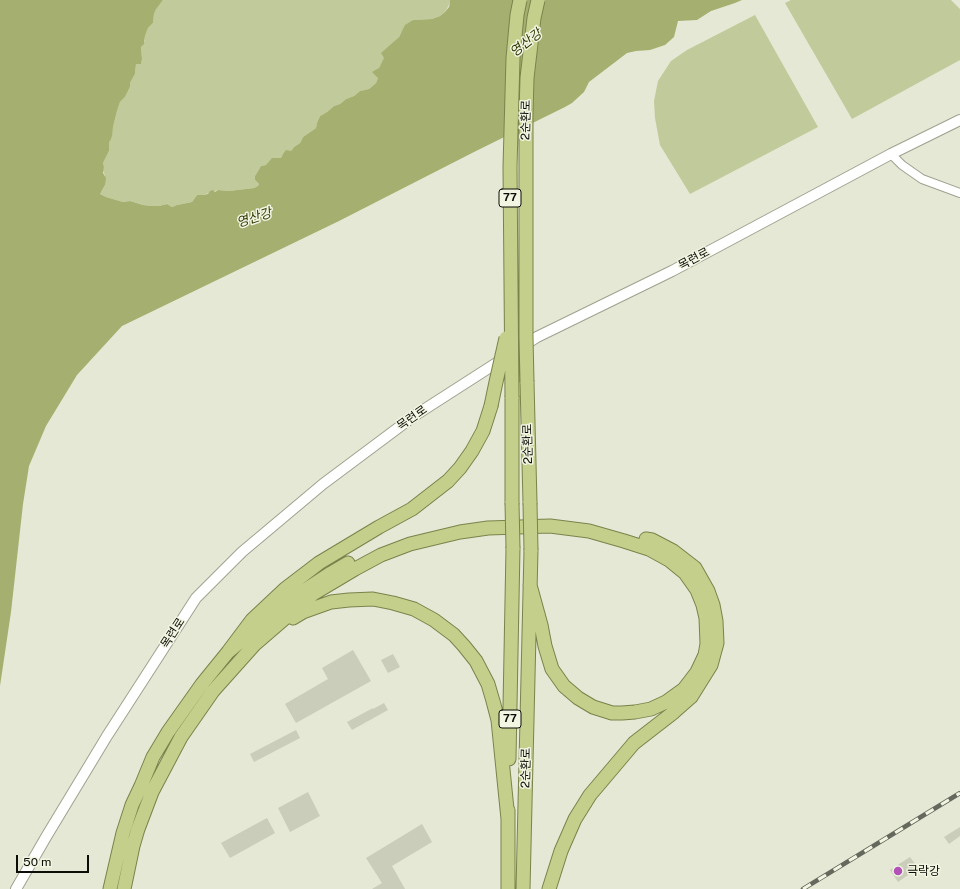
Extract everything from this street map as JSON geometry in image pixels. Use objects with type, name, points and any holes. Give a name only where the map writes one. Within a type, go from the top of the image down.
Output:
[{"type":"highway","name":"2순환로","points":[[508,889],[513,548],[510,166],[511,101],[514,51],[517,15],[520,0]]},
{"type":"highway","name":"2순환로","points":[[523,889],[531,550],[527,382],[526,114],[527,78],[534,18],[538,0]]},
{"type":"highway","points":[[110,889],[123,833],[132,805],[153,757],[168,732],[202,684],[252,620],[285,589],[319,562],[412,509],[448,481],[472,451],[483,431],[491,406],[511,319]]},
{"type":"highway","points":[[228,652],[287,602],[331,572],[364,554],[388,544],[444,526],[494,520],[561,520],[597,525],[625,532],[652,540],[673,551],[695,568],[708,591],[713,605],[716,621],[717,643],[711,665],[691,697],[634,743],[590,795],[575,819],[561,851],[550,889]]},
{"type":"highway","points":[[124,889],[133,846],[152,792],[181,736],[213,691],[255,644],[313,594],[368,562],[402,547],[460,532],[488,528],[550,526],[589,531],[649,549],[669,560],[685,573],[697,590],[706,618],[707,644],[705,655],[697,672],[684,689],[666,702],[656,707],[622,714],[612,713],[593,707],[578,698],[564,686],[552,669],[530,584]]},
{"type":"highway","points":[[255,644],[303,612],[331,602],[373,599],[380,600],[414,609],[434,620],[454,635],[464,646],[476,661],[488,684],[498,720],[508,819]]},
{"type":"street","name":"목련로","points":[[16,889],[107,736],[196,598],[242,552],[322,484],[414,416],[537,337],[672,271],[891,154],[960,120]]},
{"type":"street","points":[[891,154],[902,166],[922,179],[960,193]]},
{"type":"shaded area","points":[[163,0],[450,0],[450,3],[445,12],[440,16],[432,19],[413,20],[399,37],[382,53],[385,58],[379,68],[376,83],[369,89],[360,91],[320,116],[316,128],[303,137],[300,143],[291,151],[283,154],[281,158],[276,158],[266,165],[261,166],[255,176],[255,180],[259,184],[258,186],[254,188],[229,191],[218,190],[203,195],[197,195],[192,202],[172,207],[167,204],[152,206],[130,201],[123,202],[100,194],[105,185],[103,163],[109,151],[109,142],[117,111],[120,102],[125,97],[130,87],[130,83],[135,74],[136,64],[141,64],[141,47],[145,41],[148,28],[153,23],[156,8]]},
{"type":"shaded area","points":[[791,0],[951,0],[960,9],[960,60],[852,119],[785,3]]},
{"type":"shaded area","points":[[755,15],[818,127],[690,194],[660,145],[655,118],[654,101],[658,81],[671,61],[687,50]]},
{"type":"water","name":"영산강","points":[[0,0],[163,0],[156,9],[153,23],[148,28],[144,44],[141,47],[141,64],[136,64],[135,74],[130,83],[130,87],[125,97],[120,102],[117,111],[112,136],[109,142],[109,151],[103,163],[103,173],[106,178],[105,185],[100,194],[123,202],[130,201],[152,206],[167,204],[172,207],[192,202],[197,195],[208,194],[213,190],[215,192],[218,190],[229,191],[254,188],[258,186],[259,184],[255,180],[255,176],[261,166],[266,165],[272,158],[281,158],[286,150],[291,151],[300,143],[303,137],[316,128],[320,116],[360,91],[369,89],[376,83],[378,78],[372,72],[379,68],[384,58],[381,53],[399,37],[405,25],[413,20],[432,19],[440,16],[449,7],[450,0],[742,0],[711,11],[697,20],[678,21],[674,37],[665,45],[650,50],[627,53],[589,82],[584,92],[565,107],[339,221],[122,326],[77,375],[46,426],[29,466],[23,504],[11,612],[0,686]]},
{"type":"building","points":[[353,650],[371,681],[296,723],[285,704],[328,679],[322,668]]},
{"type":"building","points":[[393,654],[400,667],[388,673],[381,660]]},
{"type":"building","points":[[384,703],[388,710],[352,730],[347,722]]},
{"type":"building","points":[[296,730],[300,738],[254,762],[250,754]]},
{"type":"building","points":[[308,792],[320,816],[290,832],[278,808]]},
{"type":"building","points":[[267,818],[275,833],[230,858],[221,843]]},
{"type":"building","points":[[422,824],[432,842],[392,866],[405,889],[372,889],[382,883],[366,858]]},
{"type":"building","points":[[960,827],[960,836],[949,844],[944,837]]},
{"type":"building","points":[[910,857],[918,868],[898,882],[890,870]]},
{"type":"railway","points":[[803,889],[960,793]]},
{"type":"place","name":"극락강","points":[[898,871]]}]
